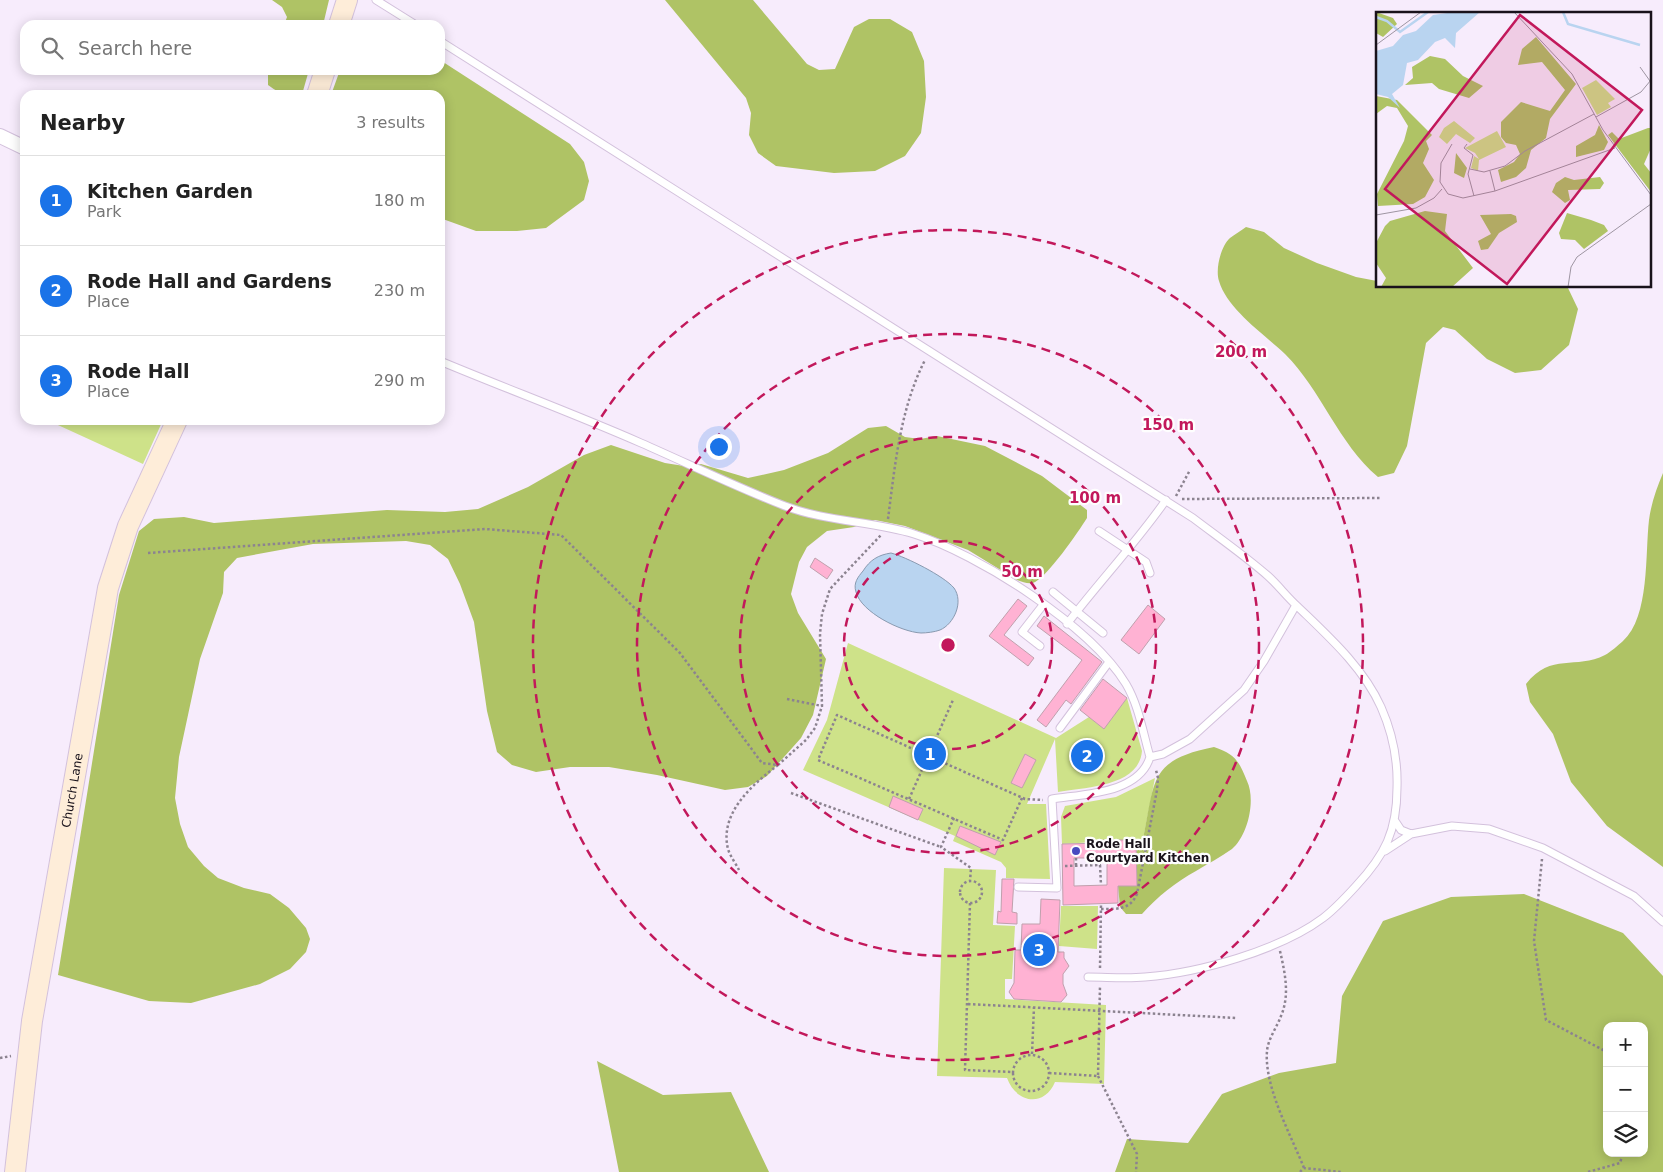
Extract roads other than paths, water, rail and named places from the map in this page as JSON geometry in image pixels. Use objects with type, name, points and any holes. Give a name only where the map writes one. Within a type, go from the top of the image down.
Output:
[{"type":"street","points":[[341,20],[347,0]]},
{"type":"street","points":[[319,90],[323,75]]},
{"type":"street","points":[[0,136],[20,146]]},
{"type":"street","name":"Church Lane","points":[[15,1172],[32,1021],[108,588],[128,526],[174,425]]},
{"type":"lane","points":[[376,0],[408,20]]},
{"type":"lane","points":[[445,43],[1166,500],[1268,576],[1338,646],[1363,678],[1380,706],[1393,738],[1396,754],[1396,821],[1384,852],[1362,880],[1324,918],[1278,942],[1247,955],[1173,973],[1146,977],[1088,977]]},
{"type":"lane","points":[[445,363],[640,443],[787,507],[836,520],[913,534],[969,557],[1017,586],[1043,605],[1109,662],[1127,685],[1133,697],[1150,757],[1148,766],[1141,774],[1116,787],[1052,799],[1057,888],[1018,887]]},
{"type":"lane","points":[[1067,624],[1126,549],[1144,531],[1166,500]]},
{"type":"lane","points":[[1099,531],[1146,562],[1150,573]]},
{"type":"lane","points":[[1053,592],[1103,632]]},
{"type":"lane","points":[[1040,646],[1022,632],[1043,605]]},
{"type":"lane","points":[[1150,757],[1170,751],[1190,739],[1244,690],[1264,662],[1296,605]]},
{"type":"lane","points":[[1060,728],[1109,662]]},
{"type":"lane","points":[[1396,821],[1401,830],[1411,834]]},
{"type":"lane","points":[[1384,852],[1411,834],[1452,826],[1489,829],[1543,848],[1634,896],[1663,922]]},
{"type":"water","points":[[891,553],[906,558],[942,578],[954,588],[957,594],[958,606],[950,623],[945,627],[938,631],[923,633],[903,629],[883,620],[865,607],[859,599],[855,586],[856,580],[875,559]]},
{"type":"place","name":"Kitchen Garden","points":[[930,754]]},
{"type":"place","name":"Rode Hall and Gardens","points":[[1087,756]]},
{"type":"place","name":"Rode Hall Courtyard Kitchen","points":[[1076,851]]},
{"type":"place","name":"Rode Hall","points":[[1039,950]]}]
